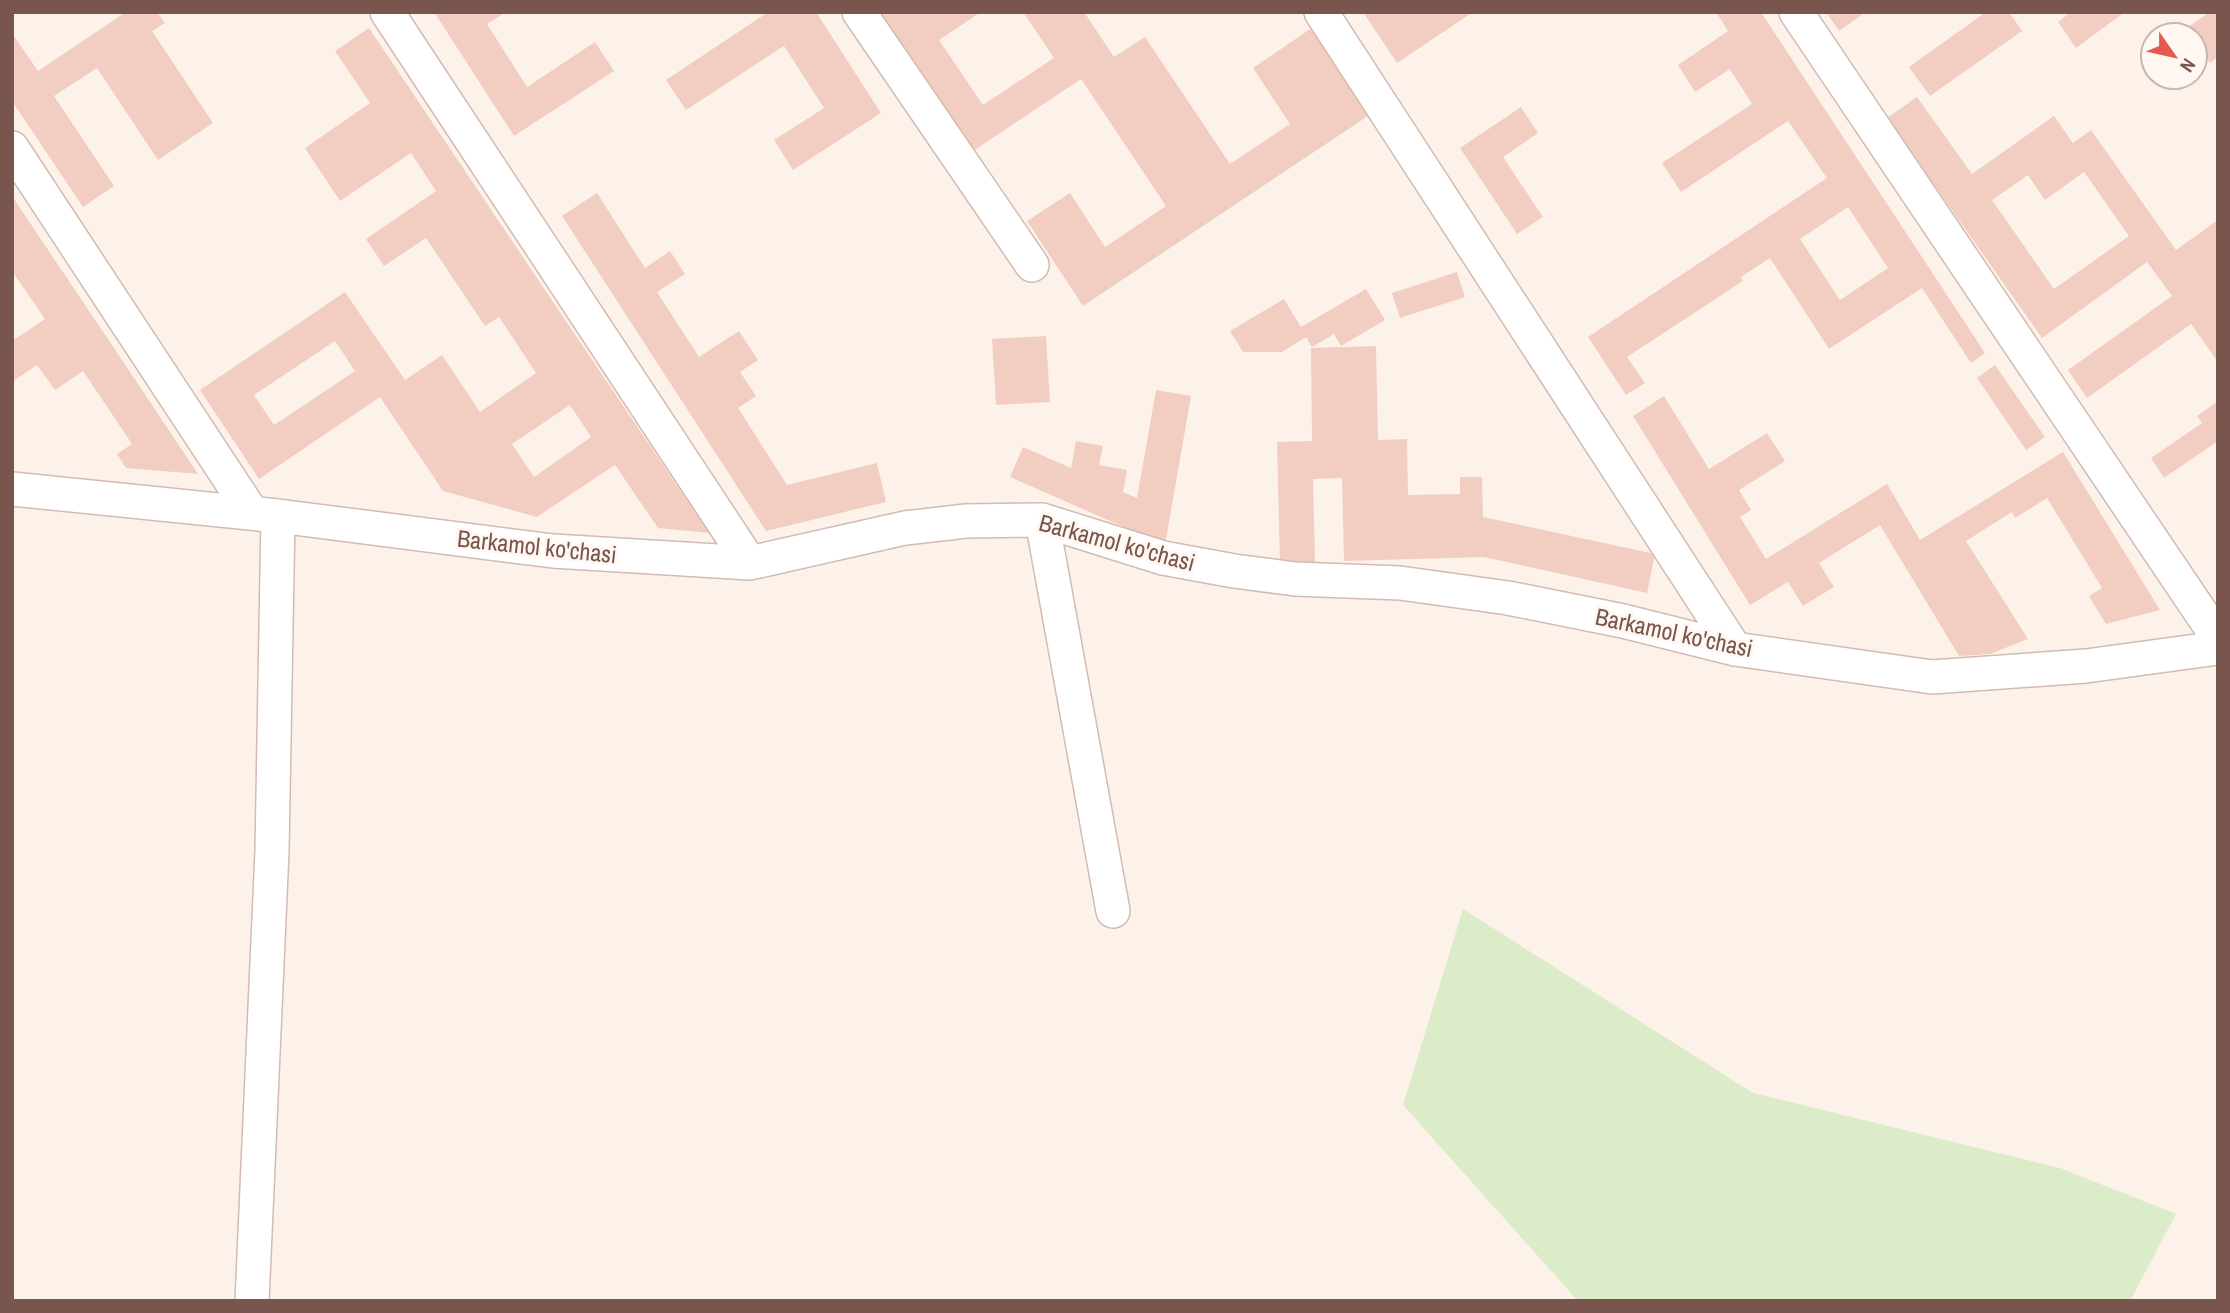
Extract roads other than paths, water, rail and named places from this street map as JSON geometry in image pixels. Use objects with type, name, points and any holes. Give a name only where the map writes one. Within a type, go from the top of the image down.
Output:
[{"type":"street","points":[[387,12],[750,563]]},
{"type":"street","points":[[859,12],[1032,265]]},
{"type":"street","points":[[1321,12],[1735,649]]},
{"type":"street","points":[[1796,12],[2218,638]]},
{"type":"street","points":[[12,148],[265,514],[272,851],[252,1301]]},
{"type":"street","name":"Barkamol ko'chasi","points":[[12,489],[265,514],[554,551],[750,563],[905,528],[966,521],[1042,520],[1163,558],[1234,571],[1295,579],[1400,583],[1508,598],[1623,621],[1735,649],[1932,677],[2086,666],[2218,648]]},
{"type":"street","points":[[1042,520],[1113,911]]}]
